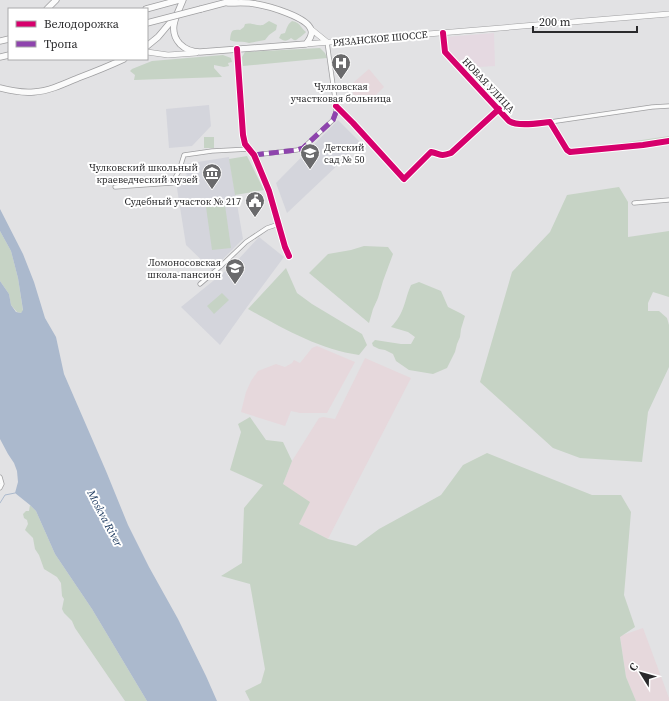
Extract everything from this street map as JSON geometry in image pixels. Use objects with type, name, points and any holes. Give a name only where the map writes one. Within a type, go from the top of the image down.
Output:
[{"type":"main road","points":[[48,8],[56,0]]},
{"type":"main road","points":[[148,8],[179,0]]},
{"type":"main road","points":[[148,45],[163,32],[175,16],[183,0]]},
{"type":"main road","points":[[148,23],[235,0]]},
{"type":"main road","points":[[221,4],[256,4],[278,10],[301,19],[327,42]]},
{"type":"main road","points":[[179,9],[173,30],[174,35],[177,41],[184,48],[200,52]]},
{"type":"main road","name":"РЯЗАНСКОЕ ШОССЕ","points":[[306,44],[669,14]]},
{"type":"main road","points":[[148,52],[168,55],[306,44],[311,37],[311,29]]},
{"type":"main road","points":[[0,88],[26,92],[46,90],[122,60]]},
{"type":"street","name":"НОВАЯ УЛИЦА","points":[[443,33],[445,52],[512,123],[550,122],[669,106]]},
{"type":"street","points":[[254,156],[303,148],[332,120],[336,112],[336,106],[327,42]]},
{"type":"street","points":[[237,49],[243,135],[245,144],[254,156],[269,191],[289,256]]},
{"type":"street","points":[[336,106],[354,123],[404,179],[431,152],[444,156],[451,153],[499,109]]},
{"type":"street","points":[[550,122],[567,150],[570,152],[669,141]]},
{"type":"street","points":[[115,187],[172,183],[179,171],[184,155],[250,150]]},
{"type":"street","points":[[634,203],[669,200]]},
{"type":"street","points":[[200,284],[246,242],[267,228],[279,224]]},
{"type":"street","points":[[0,477],[2,484],[0,488]]},
{"type":"shaded area","points":[[494,33],[495,66],[463,68],[446,51],[445,37]]},
{"type":"shaded area","points":[[369,69],[384,87],[370,101],[361,103],[353,94],[353,83]]},
{"type":"shaded area","points":[[209,105],[211,126],[192,146],[169,148],[166,109]]},
{"type":"shaded area","name":"Детский сад № 50","points":[[338,120],[361,143],[287,213],[276,183]]},
{"type":"shaded area","points":[[229,157],[243,239],[212,270],[186,245],[176,182],[187,179],[185,164]]},
{"type":"shaded area","name":"Ломоносовская школа-пансион","points":[[259,237],[284,257],[220,345],[181,307],[234,264]]},
{"type":"shaded area","points":[[317,346],[355,362],[327,413],[300,413],[291,411],[285,426],[241,412],[246,392],[258,371],[276,364],[285,367],[294,360],[300,363],[312,348]]},
{"type":"shaded area","points":[[365,358],[411,378],[328,539],[299,524],[283,484],[292,461],[319,418],[323,417],[335,419]]},
{"type":"shaded area","points":[[643,628],[669,701],[636,701],[626,677],[620,636]]},
{"type":"green space","points":[[269,21],[277,25],[276,30],[265,40],[249,43],[230,40],[232,32],[235,30],[240,30],[245,24],[249,23],[263,25]]},
{"type":"green space","points":[[292,21],[299,24],[306,32],[300,38],[295,40],[291,38],[285,41],[282,40],[279,38],[281,34],[285,33],[288,25]]},
{"type":"green space","points":[[320,48],[325,53],[327,58],[243,66],[242,57],[245,52]]},
{"type":"green space","points":[[223,55],[231,58],[232,62],[228,63],[229,66],[224,67],[214,65],[214,68],[222,77],[134,80],[135,75],[130,71],[152,61]]},
{"type":"green space","points":[[669,136],[669,140],[594,150],[594,147]]},
{"type":"green space","points":[[204,137],[214,137],[214,148],[204,148]]},
{"type":"green space","points":[[247,156],[264,190],[235,195],[229,159]]},
{"type":"green space","points":[[619,187],[628,202],[628,237],[669,231],[669,297],[653,292],[648,303],[648,311],[659,311],[667,318],[669,325],[669,367],[648,412],[642,462],[580,458],[553,448],[480,382],[512,272],[550,232],[567,195]]},
{"type":"green space","points":[[225,205],[231,248],[212,250],[206,207]]},
{"type":"green space","points":[[0,231],[11,251],[18,278],[23,311],[21,313],[17,312],[11,305],[9,294],[0,281]]},
{"type":"green space","points":[[364,246],[388,247],[393,254],[369,323],[309,273],[328,254]]},
{"type":"green space","points":[[286,268],[297,293],[312,304],[362,334],[367,345],[359,355],[316,343],[288,331],[248,309]]},
{"type":"green space","points":[[419,282],[441,291],[448,307],[465,316],[455,352],[447,368],[433,374],[409,370],[396,361],[393,354],[373,346],[372,343],[375,340],[411,344],[415,337],[408,332],[391,327],[402,312],[411,285]]},
{"type":"green space","points":[[222,293],[229,300],[214,314],[207,306]]},
{"type":"green space","points":[[250,417],[266,440],[283,442],[292,461],[283,484],[310,502],[299,524],[328,539],[356,546],[379,529],[441,495],[463,465],[487,453],[592,495],[621,495],[631,512],[624,595],[635,627],[620,637],[626,677],[636,701],[250,701],[245,691],[261,683],[265,669],[250,584],[221,576],[242,563],[244,508],[263,485],[230,470],[241,432],[238,424]]},
{"type":"green space","points":[[30,505],[36,511],[55,554],[92,609],[147,701],[125,701],[75,628],[72,621],[64,613],[62,609],[64,599],[62,596],[61,583],[57,577],[44,569],[35,549],[33,538],[25,530],[28,524],[23,514],[26,511],[29,511]]},
{"type":"water","name":"Moskva River","points":[[0,209],[23,254],[34,282],[45,318],[56,337],[64,374],[128,525],[178,619],[217,701],[147,701],[92,609],[55,554],[36,511],[15,493],[18,482],[17,471],[0,439],[0,281],[9,294],[11,305],[16,312],[21,313],[23,310],[18,278],[11,251],[0,231]]},
{"type":"waterway","points":[[0,503],[5,495],[15,493]]},
{"type":"marked path","points":[[254,155],[303,148],[333,120],[336,112],[336,106]]},
{"type":"cycle path","points":[[443,33],[445,52],[509,121],[518,124],[550,122],[567,150],[570,152],[669,141]]},
{"type":"cycle path","points":[[237,49],[243,135],[245,144],[254,155],[269,191],[289,256]]},
{"type":"cycle path","points":[[336,106],[404,179],[431,152],[442,155],[451,153],[499,109]]},
{"type":"place","name":"Чулковская участковая больница","points":[[341,80]]},
{"type":"place","name":"Детский сад № 50","points":[[310,170]]},
{"type":"place","name":"Чулковский школьный краеведческий музей","points":[[212,190]]},
{"type":"place","name":"Судебный участок № 217","points":[[255,218]]},
{"type":"place","name":"Ломоносовская школа-пансион","points":[[235,285]]}]
